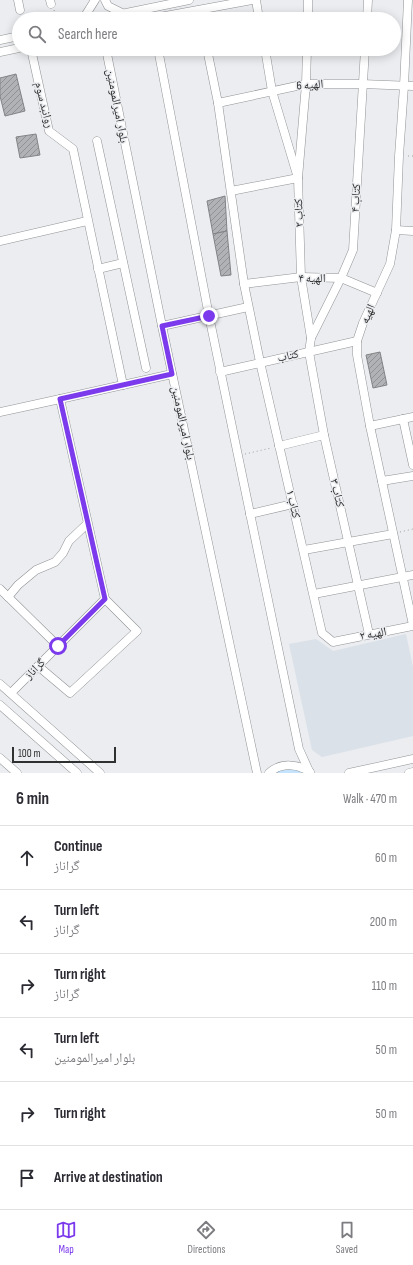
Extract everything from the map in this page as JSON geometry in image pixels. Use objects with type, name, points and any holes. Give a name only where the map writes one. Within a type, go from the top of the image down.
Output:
[{"type":"street","points":[[18,0],[20,10]]},
{"type":"street","points":[[88,12],[95,0]]},
{"type":"street","points":[[105,0],[108,6],[117,12]]},
{"type":"street","points":[[140,12],[189,0]]},
{"type":"street","points":[[189,12],[252,0]]},
{"type":"street","points":[[256,0],[258,12]]},
{"type":"street","points":[[308,0],[308,12]]},
{"type":"street","points":[[367,12],[368,0]]},
{"type":"street","name":"الهیه","points":[[408,0],[409,86],[399,156],[396,230],[390,264],[363,323],[357,341],[357,355],[370,426],[413,625]]},
{"type":"street","points":[[0,40],[12,37]]},
{"type":"street","points":[[0,52],[12,49]]},
{"type":"street","name":"روانبد سوم","points":[[33,56],[49,132],[73,149],[87,222],[123,385]]},
{"type":"street","name":"بلوار امیرالمومنین","points":[[107,56],[172,374],[257,773]]},
{"type":"street","points":[[159,56],[220,372],[299,749],[310,772]]},
{"type":"street","name":"کتاب ۱","points":[[209,56],[218,104],[248,307],[322,633],[333,642]]},
{"type":"street","name":"کتاب ۲","points":[[266,56],[272,91],[298,178],[301,277],[311,338]]},
{"type":"street","points":[[231,191],[298,178],[306,84],[307,56]]},
{"type":"street","name":"کتاب ۴","points":[[311,338],[341,278],[353,250],[364,56]]},
{"type":"street","name":"الهیه 6","points":[[218,104],[306,84],[409,86]]},
{"type":"street","points":[[97,141],[146,368]]},
{"type":"street","points":[[0,241],[87,222]]},
{"type":"street","points":[[396,230],[413,231]]},
{"type":"street","points":[[98,268],[123,263]]},
{"type":"street","name":"الهیه ۴","points":[[244,284],[301,277],[341,278],[377,293]]},
{"type":"street","points":[[162,326],[248,307]]},
{"type":"street","name":"کتاب ۳","points":[[311,338],[309,352],[324,435],[368,634]]},
{"type":"street","name":"کتاب","points":[[220,372],[357,341]]},
{"type":"street","points":[[0,412],[172,374]]},
{"type":"street","points":[[38,666],[70,693],[137,631],[105,599],[60,399]]},
{"type":"street","points":[[370,426],[413,417]]},
{"type":"street","points":[[403,419],[413,465]]},
{"type":"street","points":[[279,446],[324,435]]},
{"type":"street","points":[[382,481],[413,476]]},
{"type":"street","points":[[250,514],[293,504]]},
{"type":"street","points":[[8,597],[18,585],[36,570],[54,562],[63,553],[69,540],[88,524]]},
{"type":"street","points":[[304,550],[393,534]]},
{"type":"street","points":[[314,594],[413,575]]},
{"type":"street","points":[[0,589],[58,646]]},
{"type":"street","name":"گراناز","points":[[11,694],[105,599]]},
{"type":"street","name":"الهیه ۲","points":[[333,642],[413,625]]},
{"type":"street","points":[[0,684],[100,773]]},
{"type":"street","points":[[0,705],[77,773]]},
{"type":"street","points":[[0,758],[17,773]]},
{"type":"street","points":[[349,773],[413,759]]},
{"type":"street","points":[[269,773],[281,766],[291,765],[300,767],[310,772]]},
{"type":"street","points":[[409,773],[413,772]]},
{"type":"path","points":[[238,456],[279,446]]},
{"type":"path","points":[[393,534],[413,529]]},
{"type":"shaded area","points":[[406,634],[413,667],[413,736],[322,757],[312,750],[289,644],[316,639],[333,651]]},
{"type":"shaded area","points":[[291,768],[306,773],[273,773],[274,772]]},
{"type":"building","points":[[16,74],[25,111],[5,116],[0,96],[0,78]]},
{"type":"building","points":[[36,134],[40,155],[20,158],[16,137]]},
{"type":"building","points":[[225,196],[227,231],[213,234],[207,201]]},
{"type":"building","points":[[227,231],[231,275],[221,276],[213,234]]},
{"type":"building","points":[[380,352],[387,385],[373,388],[366,355]]},
{"type":"route","points":[[58,646],[105,599],[60,399],[172,374],[162,326],[209,316]]}]
